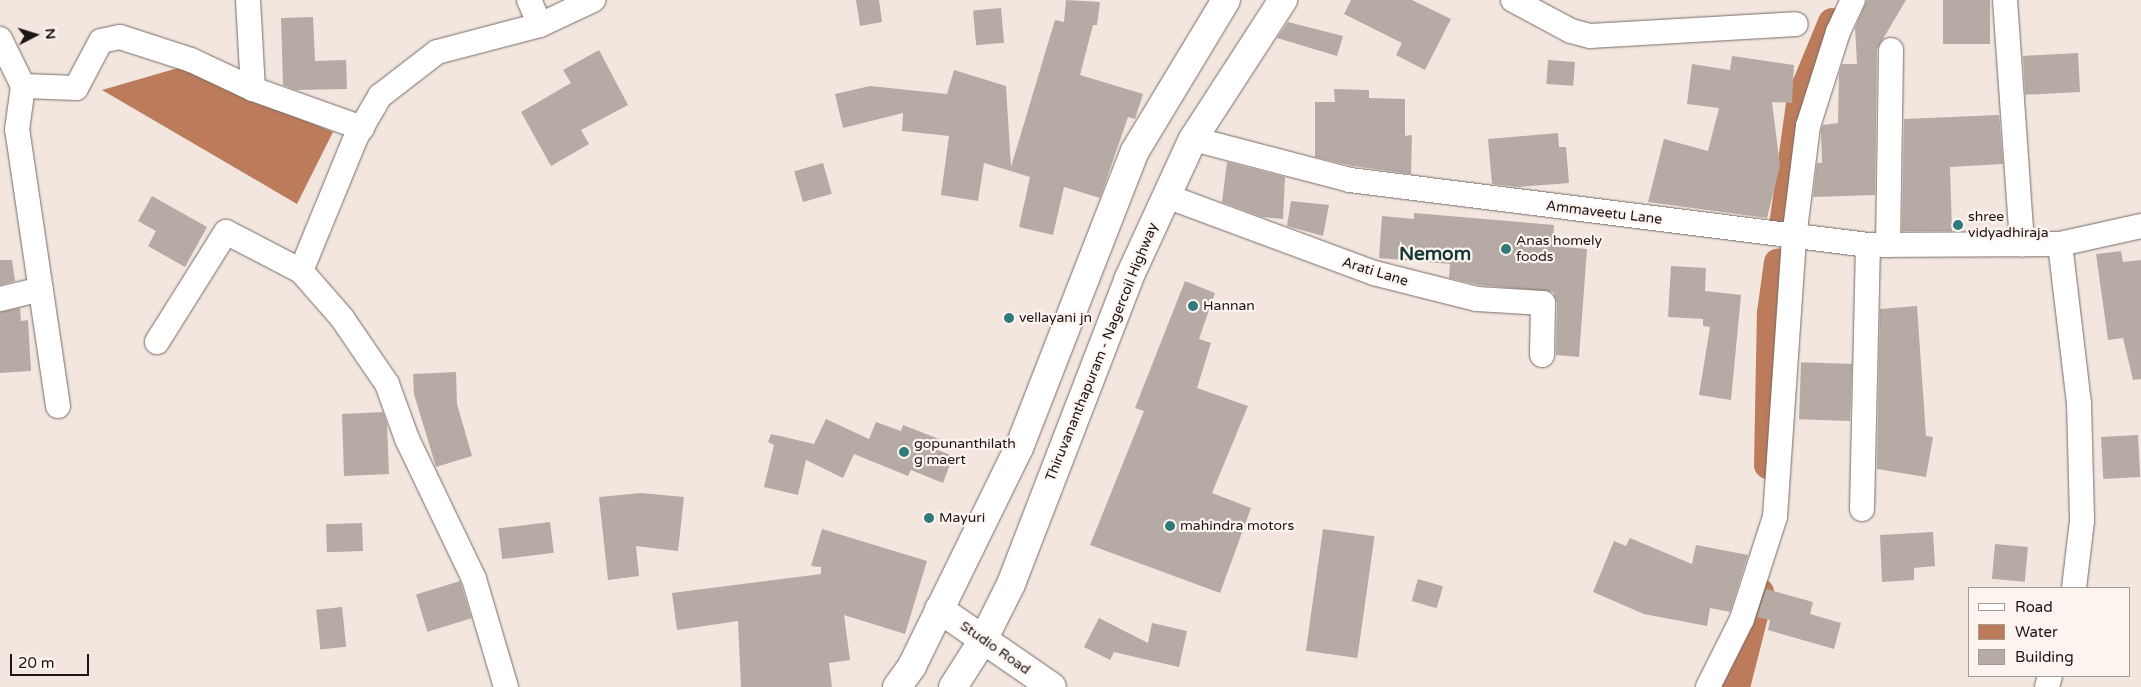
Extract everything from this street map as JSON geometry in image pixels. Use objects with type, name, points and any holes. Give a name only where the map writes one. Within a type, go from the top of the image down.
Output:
[{"type":"main road","points":[[897,687],[939,609],[1019,448],[1135,151],[1226,0]]},
{"type":"main road","name":"Thiruvananthapuram - Nagercoil Highway","points":[[953,687],[983,640],[1012,584],[1128,280],[1192,140],[1283,0]]},
{"type":"main road","name":"Studio Road","points":[[939,609],[1052,687]]},
{"type":"street","points":[[248,0],[253,89]]},
{"type":"street","points":[[529,0],[540,25]]},
{"type":"street","points":[[301,271],[362,128],[380,96],[437,52],[540,25],[593,0]]},
{"type":"street","points":[[1513,0],[1571,31],[1590,36],[1796,24]]},
{"type":"street","points":[[1708,687],[1742,619],[1775,517],[1794,238],[1808,126],[1838,32],[1853,0]]},
{"type":"street","points":[[2005,0],[2022,244]]},
{"type":"street","points":[[23,86],[76,88],[101,42],[120,37],[191,60],[253,89],[362,128]]},
{"type":"street","points":[[0,39],[23,86],[9,132],[41,290],[58,406]]},
{"type":"street","points":[[1862,509],[1891,50]]},
{"type":"street","name":"Ammaveetu Lane","points":[[1192,140],[1350,180],[1794,238],[1878,245],[2060,244],[2141,226]]},
{"type":"street","name":"Arati Lane","points":[[1166,196],[1374,273],[1477,299],[1543,303],[1542,355]]},
{"type":"street","points":[[157,342],[226,232],[301,271],[342,318],[387,384],[407,439],[474,580],[506,687]]},
{"type":"street","points":[[2060,244],[2079,403],[2082,521],[2074,587]]},
{"type":"street","points":[[0,299],[41,290]]},
{"type":"water","points":[[178,68],[333,132],[297,204],[102,90]]},
{"type":"building","points":[[856,0],[879,0],[882,22],[860,26]]},
{"type":"building","points":[[1066,0],[1100,2],[1097,25],[1093,25],[1080,75],[1143,94],[1135,119],[1128,117],[1100,198],[1064,187],[1053,235],[1019,227],[1030,177],[984,163],[978,201],[941,195],[949,136],[902,131],[903,113],[843,128],[835,94],[870,86],[947,94],[954,70],[1006,86],[1011,167],[1055,20],[1064,22]]},
{"type":"building","points":[[1351,0],[1412,0],[1451,19],[1425,70],[1396,55],[1402,43],[1344,14]]},
{"type":"building","points":[[1867,0],[1906,0],[1877,49],[1875,195],[1813,197],[1817,163],[1822,163],[1821,129],[1823,125],[1838,123],[1839,74],[1842,64],[1857,64],[1855,28]]},
{"type":"building","points":[[1943,0],[1990,0],[1990,44],[1943,44]]},
{"type":"building","points":[[1001,8],[1004,43],[976,45],[973,10]]},
{"type":"building","points":[[313,17],[315,61],[346,60],[347,89],[296,90],[283,85],[281,18]]},
{"type":"building","points":[[1288,22],[1343,36],[1337,56],[1277,38]]},
{"type":"building","points":[[599,50],[628,105],[581,130],[589,144],[551,166],[521,112],[571,83],[563,70]]},
{"type":"building","points":[[2078,53],[2080,92],[2025,95],[2023,56]]},
{"type":"building","points":[[1732,56],[1794,65],[1792,103],[1772,102],[1780,166],[1767,218],[1648,202],[1664,139],[1708,151],[1719,108],[1687,104],[1692,64],[1730,70]]},
{"type":"building","points":[[1548,60],[1575,62],[1573,86],[1546,84]]},
{"type":"building","points":[[1334,89],[1369,90],[1369,98],[1405,99],[1405,136],[1412,135],[1411,174],[1353,166],[1315,157],[1315,102],[1335,102]]},
{"type":"building","points":[[1999,115],[2003,164],[1950,167],[1952,231],[1902,231],[1904,119]]},
{"type":"building","points":[[1558,133],[1559,147],[1566,147],[1569,183],[1518,187],[1492,184],[1488,139]]},
{"type":"building","points":[[1227,162],[1285,177],[1283,219],[1262,217],[1222,202]]},
{"type":"building","points":[[823,163],[832,194],[803,202],[794,171]]},
{"type":"building","points":[[152,196],[207,227],[185,267],[148,246],[156,231],[138,221]]},
{"type":"building","points":[[1291,201],[1329,205],[1323,236],[1287,226]]},
{"type":"building","points":[[1414,213],[1554,225],[1553,246],[1587,249],[1579,357],[1556,355],[1557,303],[1553,292],[1479,285],[1449,278],[1450,264],[1379,258],[1382,216],[1414,219]]},
{"type":"building","points":[[2121,251],[2123,262],[2141,260],[2141,379],[2133,380],[2123,338],[2108,340],[2096,254]]},
{"type":"building","points":[[0,260],[12,260],[15,281],[0,285]]},
{"type":"building","points":[[1671,266],[1706,268],[1705,291],[1741,295],[1731,400],[1699,395],[1710,327],[1703,326],[1703,319],[1668,317]]},
{"type":"building","points":[[1185,281],[1215,293],[1199,339],[1211,343],[1197,388],[1248,406],[1212,493],[1251,508],[1220,593],[1090,545],[1144,411],[1135,408]]},
{"type":"building","points":[[1917,306],[1926,436],[1933,437],[1926,477],[1877,469],[1880,309]]},
{"type":"building","points":[[20,308],[21,321],[28,320],[31,371],[0,373],[0,312]]},
{"type":"building","points":[[1801,362],[1852,364],[1850,421],[1799,419]]},
{"type":"building","points":[[456,372],[457,404],[472,456],[436,467],[414,394],[413,374]]},
{"type":"building","points":[[383,412],[387,424],[389,474],[344,476],[342,414]]},
{"type":"building","points":[[826,419],[869,439],[876,422],[901,431],[903,425],[939,439],[935,449],[953,456],[943,483],[911,470],[908,476],[854,454],[843,478],[806,460],[798,495],[764,487],[774,445],[768,442],[771,434],[814,444]]},
{"type":"building","points":[[2138,435],[2140,477],[2103,479],[2101,437]]},
{"type":"building","points":[[641,493],[684,497],[678,551],[636,546],[639,576],[608,580],[599,497]]},
{"type":"building","points":[[550,522],[554,553],[502,559],[498,528]]},
{"type":"building","points":[[362,523],[363,551],[327,552],[326,524]]},
{"type":"building","points":[[822,529],[927,561],[905,634],[844,615],[850,660],[829,663],[832,687],[741,687],[738,621],[677,630],[672,593],[821,574],[821,567],[811,566]]},
{"type":"building","points":[[1323,529],[1374,536],[1357,658],[1306,651]]},
{"type":"building","points":[[1933,532],[1935,566],[1914,568],[1914,580],[1882,582],[1880,535]]},
{"type":"building","points":[[1630,538],[1692,564],[1696,545],[1748,555],[1730,612],[1710,608],[1707,626],[1644,614],[1593,592],[1614,541],[1626,546]]},
{"type":"building","points":[[1995,544],[2028,547],[2025,582],[1992,579]]},
{"type":"building","points":[[1418,579],[1443,586],[1437,608],[1412,601]]},
{"type":"building","points":[[460,581],[471,618],[427,632],[416,594]]},
{"type":"building","points":[[1766,589],[1813,602],[1810,614],[1841,623],[1834,649],[1768,630],[1770,620],[1757,617]]},
{"type":"building","points":[[342,607],[346,647],[320,649],[316,610]]},
{"type":"building","points":[[1099,618],[1148,643],[1152,623],[1187,631],[1179,667],[1114,652],[1110,660],[1084,647]]},
{"type":"waterway","points":[[1784,219],[1801,97],[1832,22]]},
{"type":"waterway","points":[[1768,465],[1771,313],[1778,262]]},
{"type":"waterway","points":[[1736,687],[1760,592]]},
{"type":"place","name":"shree vidyadhiraja","points":[[1958,225]]},
{"type":"place","name":"Anas homely foods","points":[[1506,249]]},
{"type":"place","name":"Hannan","points":[[1193,306]]},
{"type":"place","name":"vellayani jn","points":[[1009,318]]},
{"type":"place","name":"gopunanthilath g maert","points":[[904,452]]},
{"type":"place","name":"Mayuri","points":[[929,518]]},
{"type":"place","name":"mahindra motors","points":[[1170,526]]},
{"type":"district","name":"Nemom","points":[[1435,255]]}]
